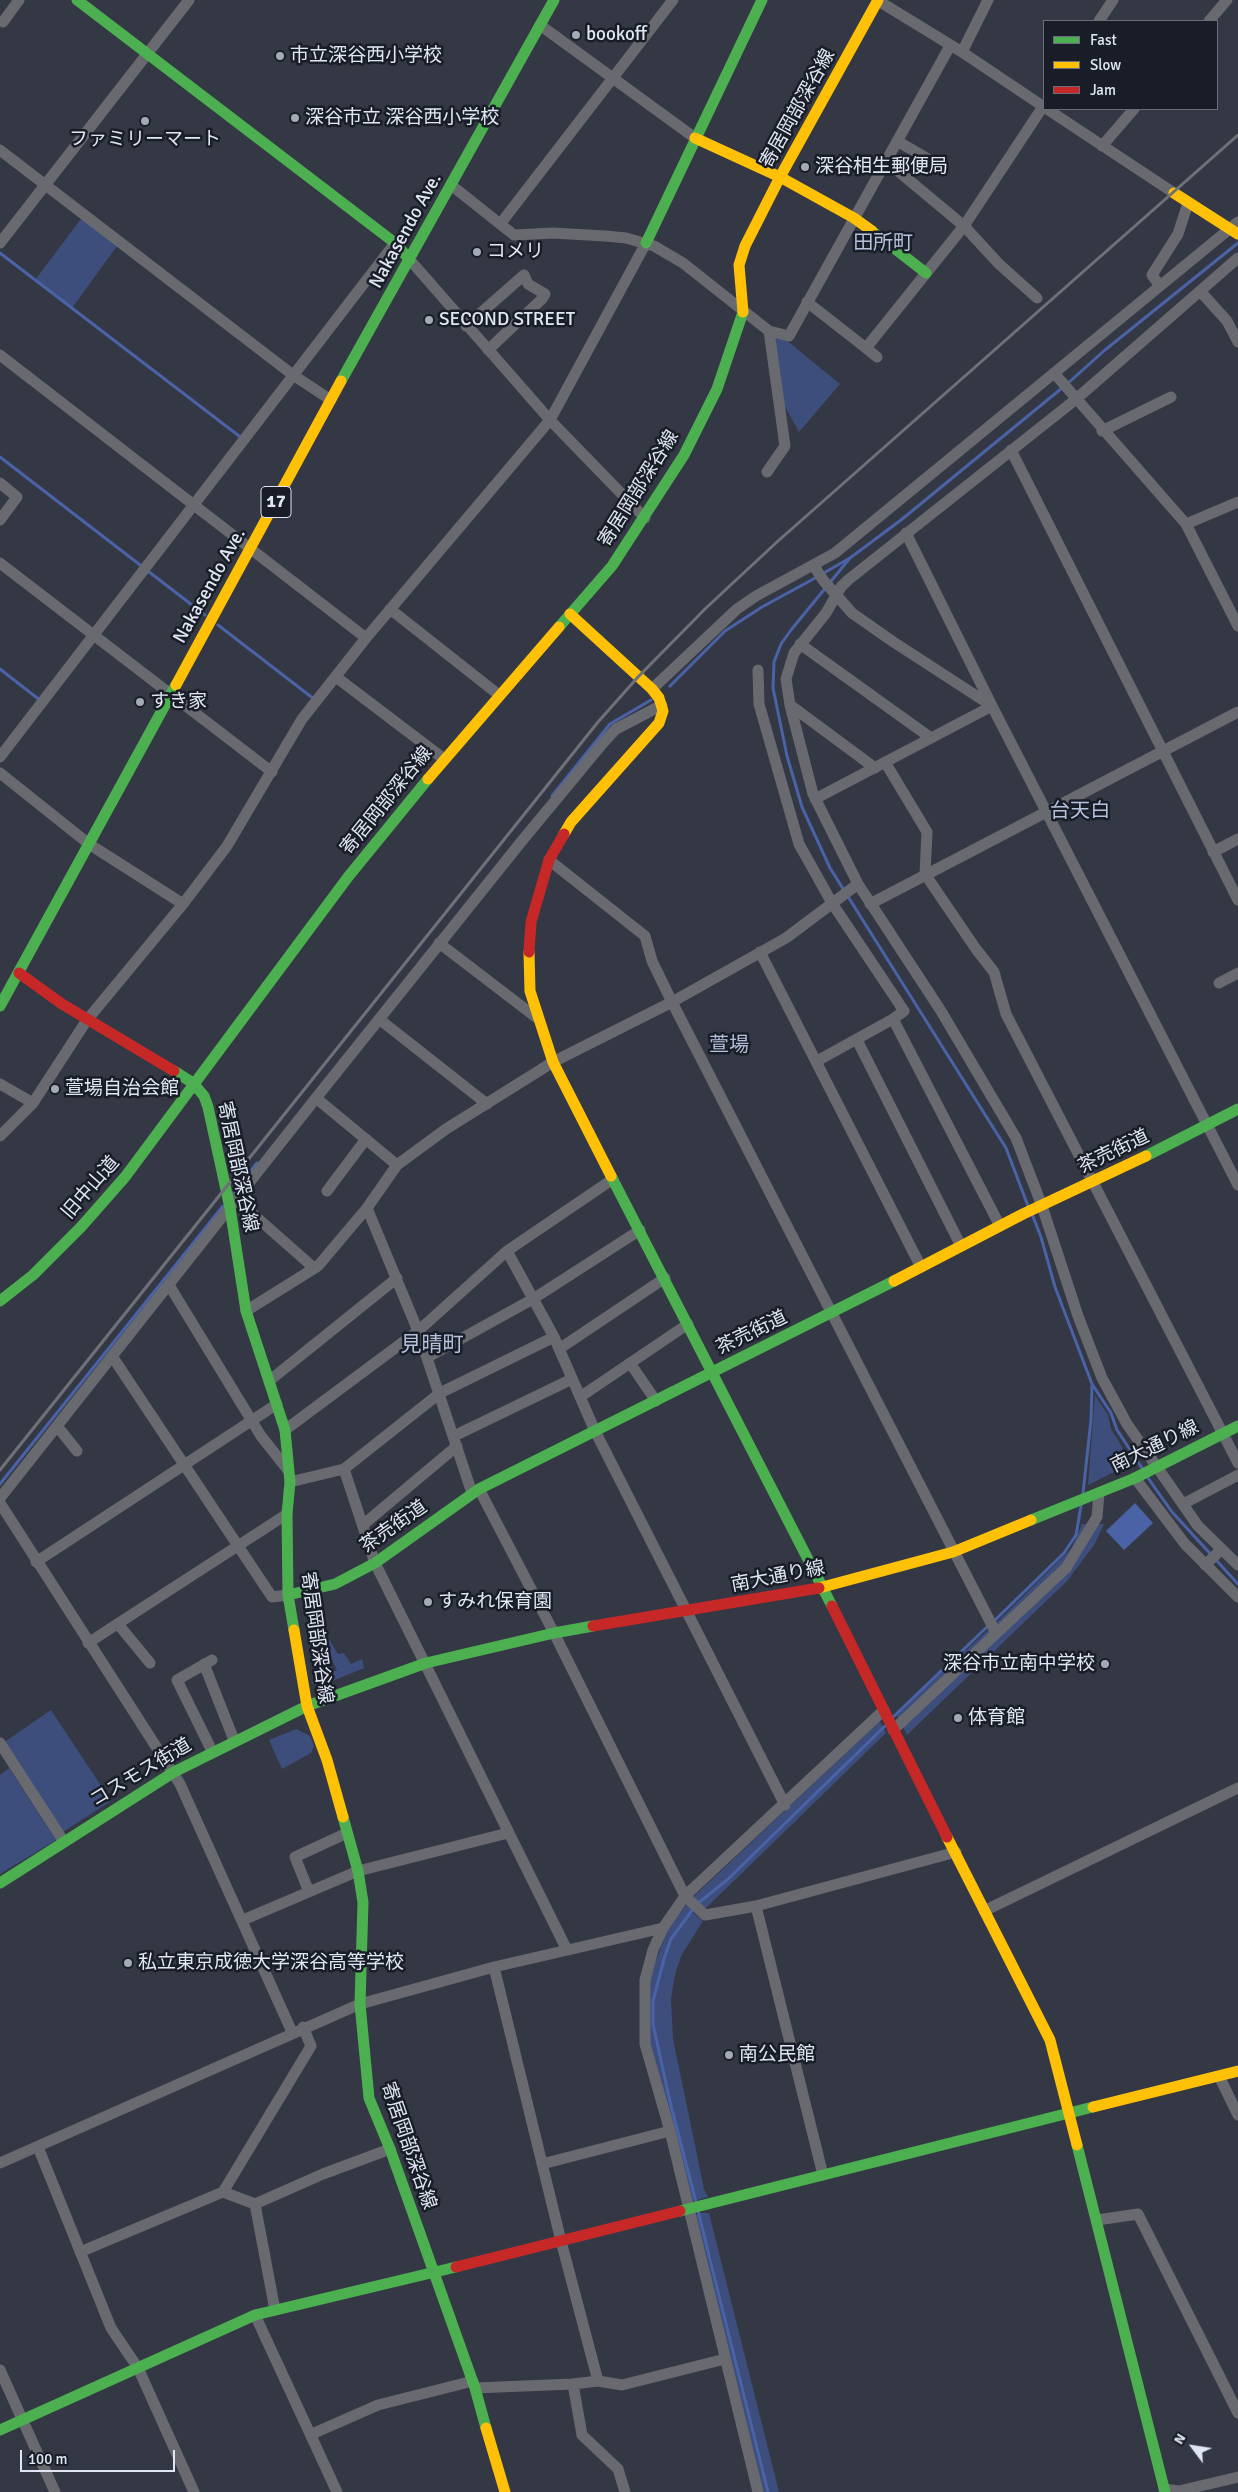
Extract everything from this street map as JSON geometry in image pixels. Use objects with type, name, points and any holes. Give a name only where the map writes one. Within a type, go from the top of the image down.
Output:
[{"type":"main road","points":[[77,0],[395,243],[410,260]]},
{"type":"main road","name":"Nakasendo Ave.","points":[[0,1006],[5,986],[19,973],[331,400],[554,0]]},
{"type":"main road","points":[[646,244],[762,0]]},
{"type":"main road","name":"寄居岡部深谷線","points":[[505,2492],[474,2385],[390,2149],[369,2098],[360,2004],[363,1902],[358,1871],[327,1760],[307,1706],[288,1595],[290,1476],[285,1430],[246,1311],[233,1204],[208,1107],[204,1096],[192,1083],[348,877],[444,759],[612,566],[684,455],[716,389],[743,312],[739,265],[744,246],[877,0]]},
{"type":"main road","points":[[695,138],[780,177],[854,218],[926,274]]},
{"type":"main road","points":[[1174,193],[1235,229]]},
{"type":"main road","points":[[570,614],[652,689],[662,705],[663,711],[658,723],[571,822],[549,860],[532,922],[529,954],[530,991],[537,1018],[554,1062],[823,1587],[1050,2040],[1165,2491]]},
{"type":"main road","points":[[19,973],[87,1020],[192,1083]]},
{"type":"main road","name":"旧中山道","points":[[0,1301],[33,1276],[113,1192],[192,1083]]},
{"type":"main road","name":"茶売街道","points":[[288,1595],[330,1586],[375,1563],[475,1491],[832,1313],[1023,1214],[1094,1182],[1238,1109]]},
{"type":"main road","name":"南大通り線","points":[[307,1706],[426,1664],[554,1633],[687,1612],[823,1587],[953,1552],[1135,1478],[1238,1426]]},
{"type":"main road","name":"コスモス街道","points":[[0,1882],[174,1772],[234,1740],[307,1706]]},
{"type":"main road","points":[[0,2430],[255,2315],[561,2241],[1238,2071]]},
{"type":"street","points":[[3,22],[19,0]]},
{"type":"street","points":[[0,243],[189,0]]},
{"type":"street","points":[[501,224],[611,78],[673,0]]},
{"type":"street","points":[[877,0],[962,52],[1043,106]]},
{"type":"street","points":[[962,52],[988,0]]},
{"type":"street","points":[[1100,20],[1113,0]]},
{"type":"street","points":[[1209,20],[1227,0]]},
{"type":"street","points":[[540,25],[695,138]]},
{"type":"street","points":[[451,185],[514,235],[553,233],[605,236],[626,238],[646,244],[683,263],[769,331],[789,336],[950,46]]},
{"type":"street","points":[[866,348],[964,226],[1043,110]]},
{"type":"street","points":[[1049,110],[1174,193]]},
{"type":"street","points":[[1102,146],[1133,110]]},
{"type":"street","points":[[897,140],[942,167]]},
{"type":"street","points":[[0,150],[293,375],[331,400]]},
{"type":"street","points":[[886,161],[964,226],[999,264],[1037,298]]},
{"type":"street","points":[[1160,286],[1152,275],[1178,234],[1188,203]]},
{"type":"street","points":[[1235,229],[1160,286],[1055,375],[835,553],[825,580],[826,613],[794,653],[786,679],[790,705],[815,799],[856,886],[870,904],[940,1011],[1016,1138],[1078,1316],[1102,1378],[1128,1424],[1198,1526],[1238,1565]]},
{"type":"street","points":[[0,757],[395,243]]},
{"type":"street","points":[[0,1136],[32,1103],[87,1020],[184,904],[227,846],[302,719],[390,609],[550,420],[646,244]]},
{"type":"street","points":[[652,689],[747,601],[825,580],[848,580],[1074,398],[1201,292],[1238,258]]},
{"type":"street","points":[[410,260],[550,420],[644,518]]},
{"type":"street","points":[[466,326],[524,274],[528,284],[545,294],[488,350]]},
{"type":"street","points":[[1201,292],[1227,321],[1238,342]]},
{"type":"street","points":[[807,302],[877,358]]},
{"type":"street","points":[[766,472],[785,446],[769,331]]},
{"type":"street","points":[[0,355],[366,638]]},
{"type":"street","points":[[1055,375],[1102,431],[1186,524],[1238,626]]},
{"type":"street","points":[[1102,431],[1170,397]]},
{"type":"street","points":[[1010,450],[1238,900]]},
{"type":"street","points":[[0,484],[18,497],[0,520]]},
{"type":"street","points":[[1186,524],[1238,502]]},
{"type":"street","points":[[906,533],[992,706],[1238,1185]]},
{"type":"street","points":[[0,563],[272,772]]},
{"type":"street","points":[[825,580],[852,613],[992,706]]},
{"type":"street","points":[[390,609],[499,695]]},
{"type":"street","points":[[800,644],[931,738]]},
{"type":"street","points":[[758,670],[759,704],[799,844],[904,1011],[857,1040],[817,1061]]},
{"type":"street","points":[[336,677],[444,759]]},
{"type":"street","points":[[0,1498],[439,943],[616,729],[662,705]]},
{"type":"street","points":[[790,705],[875,768]]},
{"type":"street","points":[[815,799],[992,706]]},
{"type":"street","points":[[870,904],[1046,810],[1238,712]]},
{"type":"street","points":[[885,762],[926,832],[925,874],[994,972],[1006,1014],[1238,1462]]},
{"type":"street","points":[[0,774],[89,844],[184,904]]},
{"type":"street","points":[[1213,852],[1238,839]]},
{"type":"street","points":[[549,860],[645,936],[652,962],[672,1002],[996,1633]]},
{"type":"street","points":[[246,1311],[314,1268],[367,1208],[397,1165],[446,1129],[554,1062],[672,1002],[786,938],[856,886]]},
{"type":"street","points":[[439,943],[537,1018]]},
{"type":"street","points":[[760,952],[921,1267]]},
{"type":"street","points":[[1219,983],[1238,972]]},
{"type":"street","points":[[379,1019],[487,1104]]},
{"type":"street","points":[[893,1019],[1000,1226]]},
{"type":"street","points":[[857,1040],[961,1246]]},
{"type":"street","points":[[0,1084],[32,1103]]},
{"type":"street","points":[[316,1098],[397,1165]]},
{"type":"street","points":[[327,1191],[366,1139]]},
{"type":"street","points":[[285,1430],[418,1331],[507,1251],[613,1179]]},
{"type":"street","points":[[233,1204],[314,1268]]},
{"type":"street","points":[[367,1208],[428,1357],[455,1441],[475,1491],[554,1633],[687,1898],[705,1914],[756,1906],[956,1852]]},
{"type":"street","points":[[428,1357],[533,1299],[640,1230]]},
{"type":"street","points":[[507,1251],[554,1337],[595,1432],[785,1805]]},
{"type":"street","points":[[269,1381],[396,1278]]},
{"type":"street","points":[[559,1349],[665,1278]]},
{"type":"street","points":[[169,1285],[252,1421],[290,1476],[344,1469],[440,1393],[554,1337]]},
{"type":"street","points":[[580,1397],[688,1324]]},
{"type":"street","points":[[112,1356],[272,1597],[288,1595]]},
{"type":"street","points":[[630,1363],[656,1401]]},
{"type":"street","points":[[364,1524],[455,1441],[572,1379]]},
{"type":"street","points":[[36,1562],[277,1404]]},
{"type":"street","points":[[57,1426],[77,1451]]},
{"type":"street","points":[[344,1469],[364,1524],[375,1563],[567,1950]]},
{"type":"street","points":[[1183,1504],[1238,1476]]},
{"type":"street","points":[[1135,1478],[1164,1518],[1205,1565],[1238,1597]]},
{"type":"street","points":[[893,1730],[1066,1568],[1097,1518],[1099,1493]]},
{"type":"street","points":[[0,1504],[88,1643],[174,1772],[243,1920],[298,2029],[311,2046],[223,2192],[80,2252]]},
{"type":"street","points":[[88,1643],[288,1514]]},
{"type":"street","points":[[1205,1565],[1222,1549]]},
{"type":"street","points":[[118,1624],[150,1663]]},
{"type":"street","points":[[212,1751],[177,1680],[208,1662],[234,1740]]},
{"type":"street","points":[[758,2492],[687,2208],[670,2131],[645,2044],[643,2003],[645,1980],[653,1950],[663,1928],[687,1898],[884,1710]]},
{"type":"street","points":[[0,1743],[64,1842]]},
{"type":"street","points":[[984,1911],[1238,1788]]},
{"type":"street","points":[[308,1892],[295,1857],[347,1833]]},
{"type":"street","points":[[243,1920],[358,1871],[508,1833]]},
{"type":"street","points":[[756,1906],[823,2175]]},
{"type":"street","points":[[0,2163],[298,2029],[360,2004],[494,1966],[663,1928]]},
{"type":"street","points":[[494,1966],[561,2241],[598,2381]]},
{"type":"street","points":[[1219,2076],[1238,2115]]},
{"type":"street","points":[[542,2164],[670,2131]]},
{"type":"street","points":[[38,2147],[112,2328],[138,2368],[194,2492]]},
{"type":"street","points":[[223,2192],[255,2204],[323,2174],[390,2149]]},
{"type":"street","points":[[255,2204],[275,2310]]},
{"type":"street","points":[[1096,2220],[1138,2214],[1238,2413]]},
{"type":"street","points":[[255,2315],[312,2434],[337,2492]]},
{"type":"street","points":[[312,2434],[378,2405],[474,2385],[573,2384],[598,2381],[622,2385],[725,2359]]},
{"type":"street","points":[[0,2370],[55,2492]]},
{"type":"street","points":[[573,2384],[582,2435],[618,2469],[625,2492]]},
{"type":"street","points":[[1165,2491],[1179,2491],[1238,2477]]},
{"type":"shaded area","points":[[84,215],[120,242],[72,308],[35,280]]},
{"type":"shaded area","points":[[780,335],[840,384],[799,432],[784,405],[774,341]]},
{"type":"shaded area","points":[[1095,1395],[1108,1415],[1111,1429],[1132,1463],[1088,1485]]},
{"type":"shaded area","points":[[1135,1503],[1153,1523],[1124,1550],[1106,1531]]},
{"type":"shaded area","points":[[1082,1524],[1104,1524],[1094,1545],[1067,1581],[907,1735],[896,1714],[997,1622],[1071,1549]]},
{"type":"shaded area","points":[[319,1635],[327,1636],[338,1654],[344,1653],[351,1664],[362,1659],[364,1668],[318,1687],[311,1682],[337,1670]]},
{"type":"shaded area","points":[[51,1710],[111,1801],[63,1832],[3,1743]]},
{"type":"shaded area","points":[[880,1721],[886,1733],[704,1910],[697,1904],[691,1911],[703,1921],[682,1954],[675,1974],[671,1999],[673,2039],[704,2189],[708,2197],[689,2202],[649,2044],[648,1981],[668,1929],[689,1901]]},
{"type":"shaded area","points":[[296,1729],[310,1736],[314,1746],[311,1753],[282,1769],[269,1740]]},
{"type":"shaded area","points":[[9,1768],[56,1840],[0,1874],[0,1775]]},
{"type":"shaded area","points":[[699,2213],[709,2213],[779,2492],[762,2492],[694,2216]],"holes":[[[709,2253],[711,2256],[730,2337]]]},
{"type":"waterway","points":[[1067,384],[1105,350],[1238,243]]},
{"type":"waterway","points":[[0,253],[243,439]]},
{"type":"waterway","points":[[822,574],[850,558],[901,520],[1062,388]]},
{"type":"waterway","points":[[0,457],[205,615]]},
{"type":"waterway","points":[[850,558],[791,630],[781,644],[774,662],[773,688],[787,756],[802,807],[830,868],[1006,1148],[1028,1206]]},
{"type":"waterway","points":[[670,686],[725,631],[762,607],[817,577]]},
{"type":"waterway","points":[[218,625],[314,699]]},
{"type":"waterway","points":[[0,669],[41,701]]},
{"type":"waterway","points":[[552,796],[610,724],[651,700]]},
{"type":"waterway","points":[[233,1193],[257,1163]]},
{"type":"waterway","points":[[0,1484],[223,1206]]},
{"type":"waterway","points":[[1032,1214],[1041,1237],[1055,1287],[1092,1384],[1111,1413],[1117,1430],[1142,1468]]},
{"type":"waterway","points":[[1083,1493],[1091,1420],[1092,1384]]},
{"type":"waterway","points":[[1148,1478],[1172,1512],[1238,1584]]},
{"type":"waterway","points":[[994,1621],[1064,1553],[1076,1535],[1081,1506]]},
{"type":"waterway","points":[[892,1718],[989,1625]]},
{"type":"waterway","points":[[697,1904],[727,1880],[885,1726]]},
{"type":"waterway","points":[[693,1909],[671,1939],[664,1959],[653,2001],[653,2024],[670,2102],[696,2202]]},
{"type":"waterway","points":[[698,2211],[768,2492]]},
{"type":"railway","points":[[0,1470],[598,722],[638,677],[706,608],[778,541],[1238,135]]},
{"type":"traffic: fast","points":[[77,0],[395,243],[410,260]]},
{"type":"traffic: fast","points":[[341,381],[554,0]]},
{"type":"traffic: fast","points":[[646,243],[762,0]]},
{"type":"traffic: fast","points":[[872,231],[926,273]]},
{"type":"traffic: fast","points":[[559,627],[612,566],[684,455],[717,389],[743,312]]},
{"type":"traffic: fast","points":[[0,1006],[176,685]]},
{"type":"traffic: fast","points":[[0,1301],[33,1275],[81,1227],[125,1177],[348,877],[428,779]]},
{"type":"traffic: fast","points":[[174,1071],[193,1083],[204,1096],[208,1107],[230,1208],[246,1311],[285,1430],[290,1482],[287,1514],[288,1595],[294,1630]]},
{"type":"traffic: fast","points":[[1146,1156],[1238,1109]]},
{"type":"traffic: fast","points":[[611,1176],[832,1606]]},
{"type":"traffic: fast","points":[[288,1595],[335,1584],[375,1563],[479,1489],[894,1281]]},
{"type":"traffic: fast","points":[[1031,1520],[1135,1478],[1238,1426]]},
{"type":"traffic: fast","points":[[0,1883],[174,1772],[307,1706],[426,1663],[554,1633],[593,1626]]},
{"type":"traffic: fast","points":[[343,1817],[358,1871],[363,1902],[360,2004],[369,2098],[390,2149],[475,2388],[486,2428]]},
{"type":"traffic: fast","points":[[680,2211],[1093,2107]]},
{"type":"traffic: fast","points":[[1077,2145],[1165,2492]]},
{"type":"traffic: fast","points":[[0,2430],[255,2315],[456,2267]]},
{"type":"traffic: slow","points":[[743,312],[739,265],[745,246],[780,177],[878,0]]},
{"type":"traffic: slow","points":[[695,138],[780,177],[854,218],[872,231]]},
{"type":"traffic: slow","points":[[1174,193],[1238,234]]},
{"type":"traffic: slow","points":[[176,685],[341,381]]},
{"type":"traffic: slow","points":[[564,834],[571,822],[659,723],[663,711],[659,698],[652,689],[570,614]]},
{"type":"traffic: slow","points":[[428,779],[559,627]]},
{"type":"traffic: slow","points":[[529,952],[530,991],[553,1062],[611,1176]]},
{"type":"traffic: slow","points":[[894,1281],[1023,1214],[1146,1156]]},
{"type":"traffic: slow","points":[[819,1588],[953,1552],[1031,1520]]},
{"type":"traffic: slow","points":[[294,1630],[307,1706],[327,1760],[343,1817]]},
{"type":"traffic: slow","points":[[947,1837],[1050,2040],[1077,2145]]},
{"type":"traffic: slow","points":[[1093,2107],[1238,2071]]},
{"type":"traffic: slow","points":[[486,2428],[505,2492]]},
{"type":"traffic: jam","points":[[529,952],[531,922],[549,860],[564,834]]},
{"type":"traffic: jam","points":[[19,973],[62,1004],[174,1071]]},
{"type":"traffic: jam","points":[[593,1626],[819,1588]]},
{"type":"traffic: jam","points":[[832,1606],[947,1837]]},
{"type":"traffic: jam","points":[[456,2267],[680,2211]]},
{"type":"place","name":"bookoff","points":[[576,35]]},
{"type":"place","name":"市立深谷西小学校","points":[[280,56]]},
{"type":"place","name":"深谷市立 深谷西小学校","points":[[295,118]]},
{"type":"place","name":"ファミリーマート","points":[[145,121]]},
{"type":"place","name":"深谷相生郵便局","points":[[805,167]]},
{"type":"place","name":"コメリ","points":[[477,252]]},
{"type":"place","name":"SECOND STREET","points":[[429,320]]},
{"type":"place","name":"すき家","points":[[140,702]]},
{"type":"place","name":"萱場自治会館","points":[[55,1089]]},
{"type":"place","name":"すみれ保育園","points":[[428,1602]]},
{"type":"place","name":"深谷市立南中学校","points":[[1105,1664]]},
{"type":"place","name":"体育館","points":[[958,1718]]},
{"type":"place","name":"私立東京成徳大学深谷高等学校","points":[[128,1963]]},
{"type":"place","name":"南公民館","points":[[729,2055]]},
{"type":"district","name":"田所町","points":[[883,244]]},
{"type":"district","name":"台天白","points":[[1080,812]]},
{"type":"district","name":"萱場","points":[[729,1046]]},
{"type":"district","name":"見晴町","points":[[432,1345]]}]
